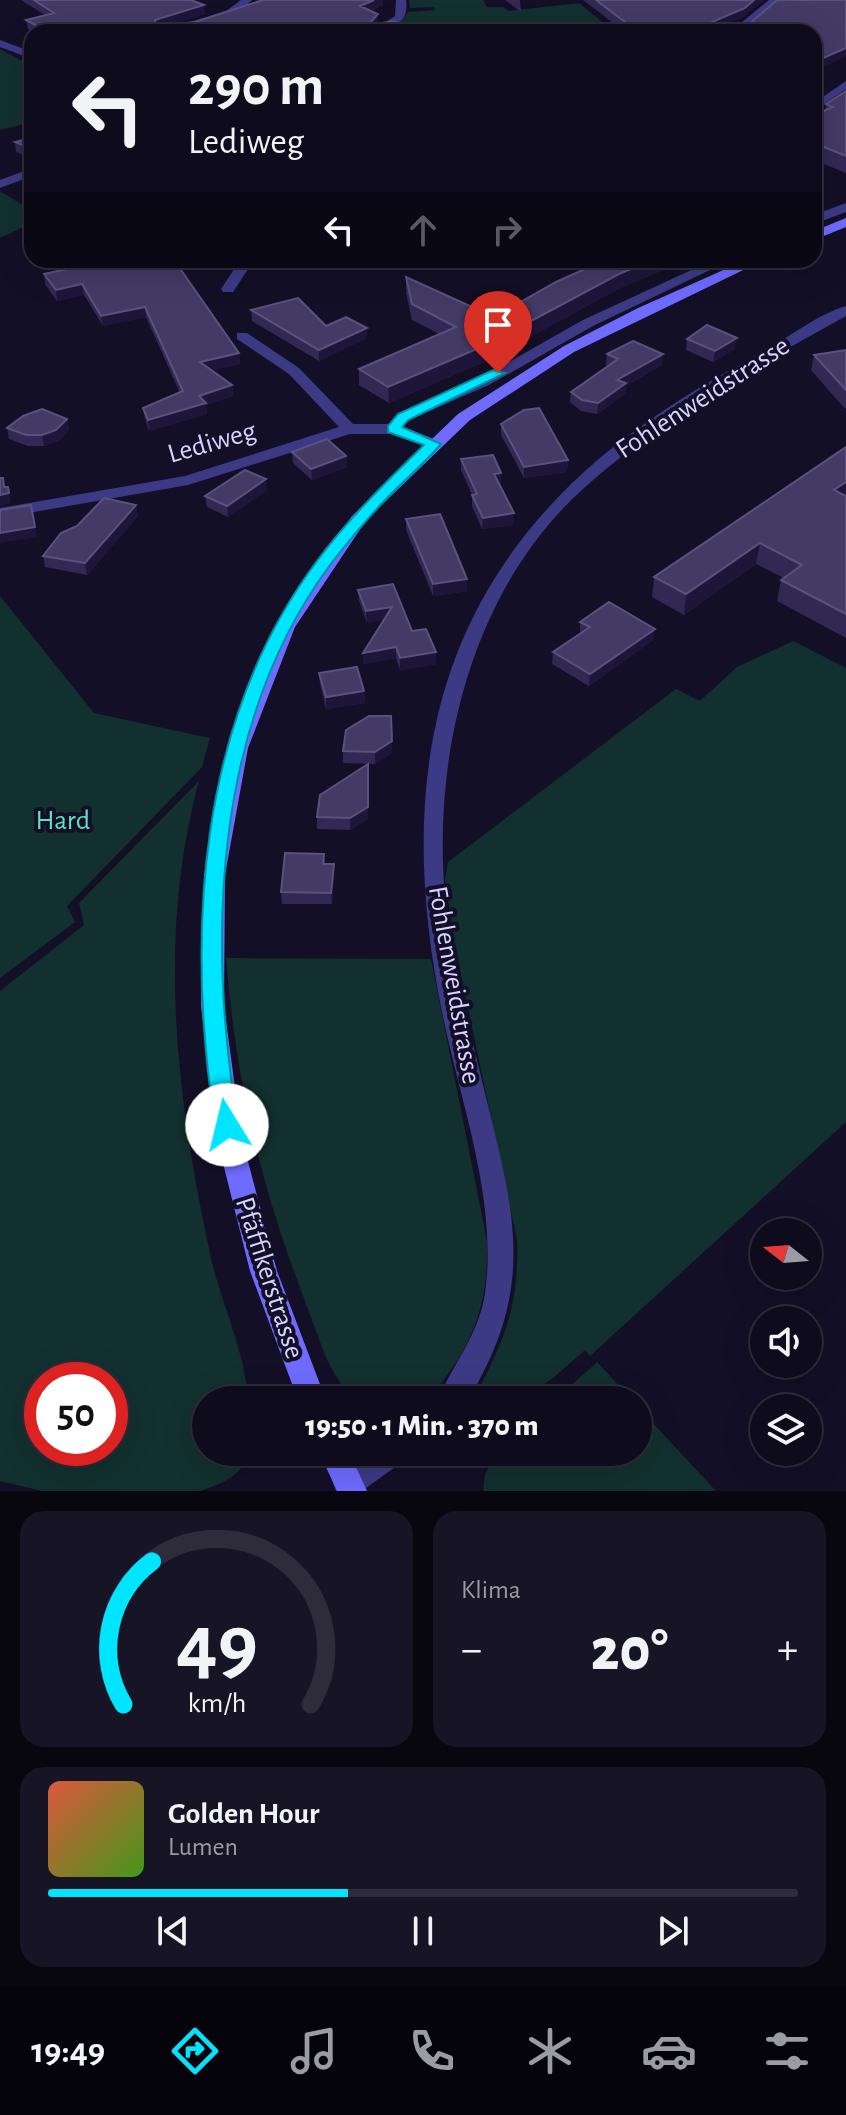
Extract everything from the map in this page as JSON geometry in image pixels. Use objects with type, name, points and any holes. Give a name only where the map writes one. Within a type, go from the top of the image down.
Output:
[{"type":"main road","points":[[822,232],[846,222]]},
{"type":"main road","name":"Pfäffikerstrasse","points":[[306,1386],[288,1345],[256,1249],[232,1156],[217,1063],[210,958],[218,841],[226,792],[251,704],[294,609],[323,564],[355,525],[434,444],[501,391],[572,347],[740,268]]},
{"type":"main road","points":[[338,1466],[343,1488]]},
{"type":"street","points":[[191,24],[230,13],[247,0]]},
{"type":"street","points":[[389,24],[399,18],[403,11],[401,0]]},
{"type":"street","points":[[745,24],[775,0]]},
{"type":"street","points":[[0,43],[24,53]]},
{"type":"street","points":[[822,102],[846,84]]},
{"type":"street","points":[[0,184],[24,175]]},
{"type":"street","points":[[822,217],[846,207]]},
{"type":"street","points":[[228,289],[242,268]]},
{"type":"street","points":[[393,429],[403,417],[484,382],[588,323],[707,268]]},
{"type":"street","name":"Fohlenweidstrasse","points":[[460,1386],[488,1340],[499,1303],[504,1267],[498,1206],[444,959],[434,889],[435,783],[446,712],[463,659],[487,602],[523,546],[595,470],[673,412],[753,361],[846,310]]},
{"type":"street","points":[[242,336],[294,371],[349,429]]},
{"type":"street","name":"Lediweg","points":[[0,513],[188,480],[349,429],[393,429],[434,444]]},
{"type":"street","points":[[343,1488],[373,1466]]},
{"type":"green space","points":[[409,0],[483,0],[487,7],[503,7],[508,11],[579,3],[605,24],[399,24],[408,12],[435,10],[433,7],[410,8]]},
{"type":"green space","points":[[0,49],[24,62],[24,124],[0,130]]},
{"type":"green space","points":[[0,191],[24,206],[24,227],[0,238]]},
{"type":"green space","name":"Hard","points":[[0,596],[94,713],[210,738],[202,767],[67,906],[75,922],[0,978]]},
{"type":"green space","points":[[793,641],[846,668],[846,1122],[590,1356],[585,1350],[541,1386],[480,1386],[501,1341],[512,1305],[517,1240],[452,933],[445,879],[448,862],[676,689],[700,701],[737,667]]},
{"type":"green space","points":[[199,781],[186,840],[178,900],[176,1020],[181,1080],[199,1199],[211,1258],[238,1346],[246,1386],[192,1386],[192,1466],[243,1466],[231,1478],[200,1491],[42,1491],[0,1481],[0,991],[84,925],[79,903]]},
{"type":"green space","points":[[226,958],[431,959],[487,1241],[481,1307],[466,1345],[439,1386],[343,1386],[339,1381],[291,1264],[264,1179],[244,1094]]},
{"type":"green space","points":[[597,1362],[619,1386],[570,1386]]},
{"type":"green space","points":[[652,1422],[716,1491],[483,1491],[490,1466],[652,1466]]},
{"type":"building","points":[[34,0],[191,0],[204,5],[155,20],[156,24],[34,24],[26,20],[54,13]]},
{"type":"building","points":[[263,0],[374,0],[360,6],[378,14],[369,24],[176,24],[195,22]]},
{"type":"building","points":[[596,0],[754,0],[745,8],[708,24],[628,24]]},
{"type":"building","points":[[777,0],[846,0],[846,48],[822,59],[822,24],[749,24]]},
{"type":"building","points":[[846,91],[846,156],[822,146],[822,112],[833,107],[826,104]]},
{"type":"building","points":[[72,268],[180,268],[239,353],[200,362],[232,385],[199,396],[206,403],[148,420],[143,408],[183,391],[145,307],[101,316],[82,284],[56,290],[44,274]]},
{"type":"building","points":[[587,268],[633,268],[486,345],[388,387],[359,369],[456,327],[412,304],[406,277],[494,317]]},
{"type":"building","points":[[298,298],[326,326],[346,317],[367,328],[319,350],[251,310]]},
{"type":"building","points":[[707,325],[737,338],[715,351],[687,339]]},
{"type":"building","points":[[633,341],[663,354],[617,380],[626,383],[598,403],[582,400],[571,392],[618,359],[607,354]]},
{"type":"building","points":[[846,350],[846,390],[814,355]]},
{"type":"building","points":[[539,408],[568,460],[524,467],[501,424],[524,410]]},
{"type":"building","points":[[42,409],[67,419],[56,430],[42,435],[26,435],[7,428],[23,416]]},
{"type":"building","points":[[327,439],[346,456],[311,469],[292,452]]},
{"type":"building","points":[[846,447],[846,482],[834,490],[846,496],[846,614],[781,580],[802,565],[760,543],[686,594],[654,577]]},
{"type":"building","points":[[493,455],[501,473],[494,474],[514,513],[483,518],[472,495],[477,494],[461,459]]},
{"type":"building","points":[[245,470],[266,479],[227,506],[205,496]]},
{"type":"building","points":[[0,478],[3,478],[4,487],[8,487],[9,493],[0,495]]},
{"type":"building","points":[[104,498],[136,505],[85,563],[43,556],[61,533],[77,526]]},
{"type":"building","points":[[31,505],[35,527],[0,533],[0,510]]},
{"type":"building","points":[[440,514],[467,579],[433,584],[406,519]]},
{"type":"building","points":[[393,584],[412,631],[426,629],[436,652],[400,658],[396,647],[363,653],[392,607],[366,611],[358,590]]},
{"type":"building","points":[[609,602],[655,629],[590,674],[553,652],[590,627],[580,622]]},
{"type":"building","points":[[357,667],[364,691],[326,697],[319,673]]},
{"type":"building","points":[[369,716],[391,716],[392,741],[375,752],[343,751],[346,730]]},
{"type":"building","points":[[368,764],[368,807],[350,818],[317,817],[320,795]]},
{"type":"building","points":[[285,853],[324,854],[323,864],[334,864],[331,893],[281,892]]},
{"type":"route","points":[[227,1125],[217,1063],[210,958],[212,893],[226,792],[251,704],[281,633],[323,564],[378,497],[434,444],[393,429],[403,417],[498,373]]}]
